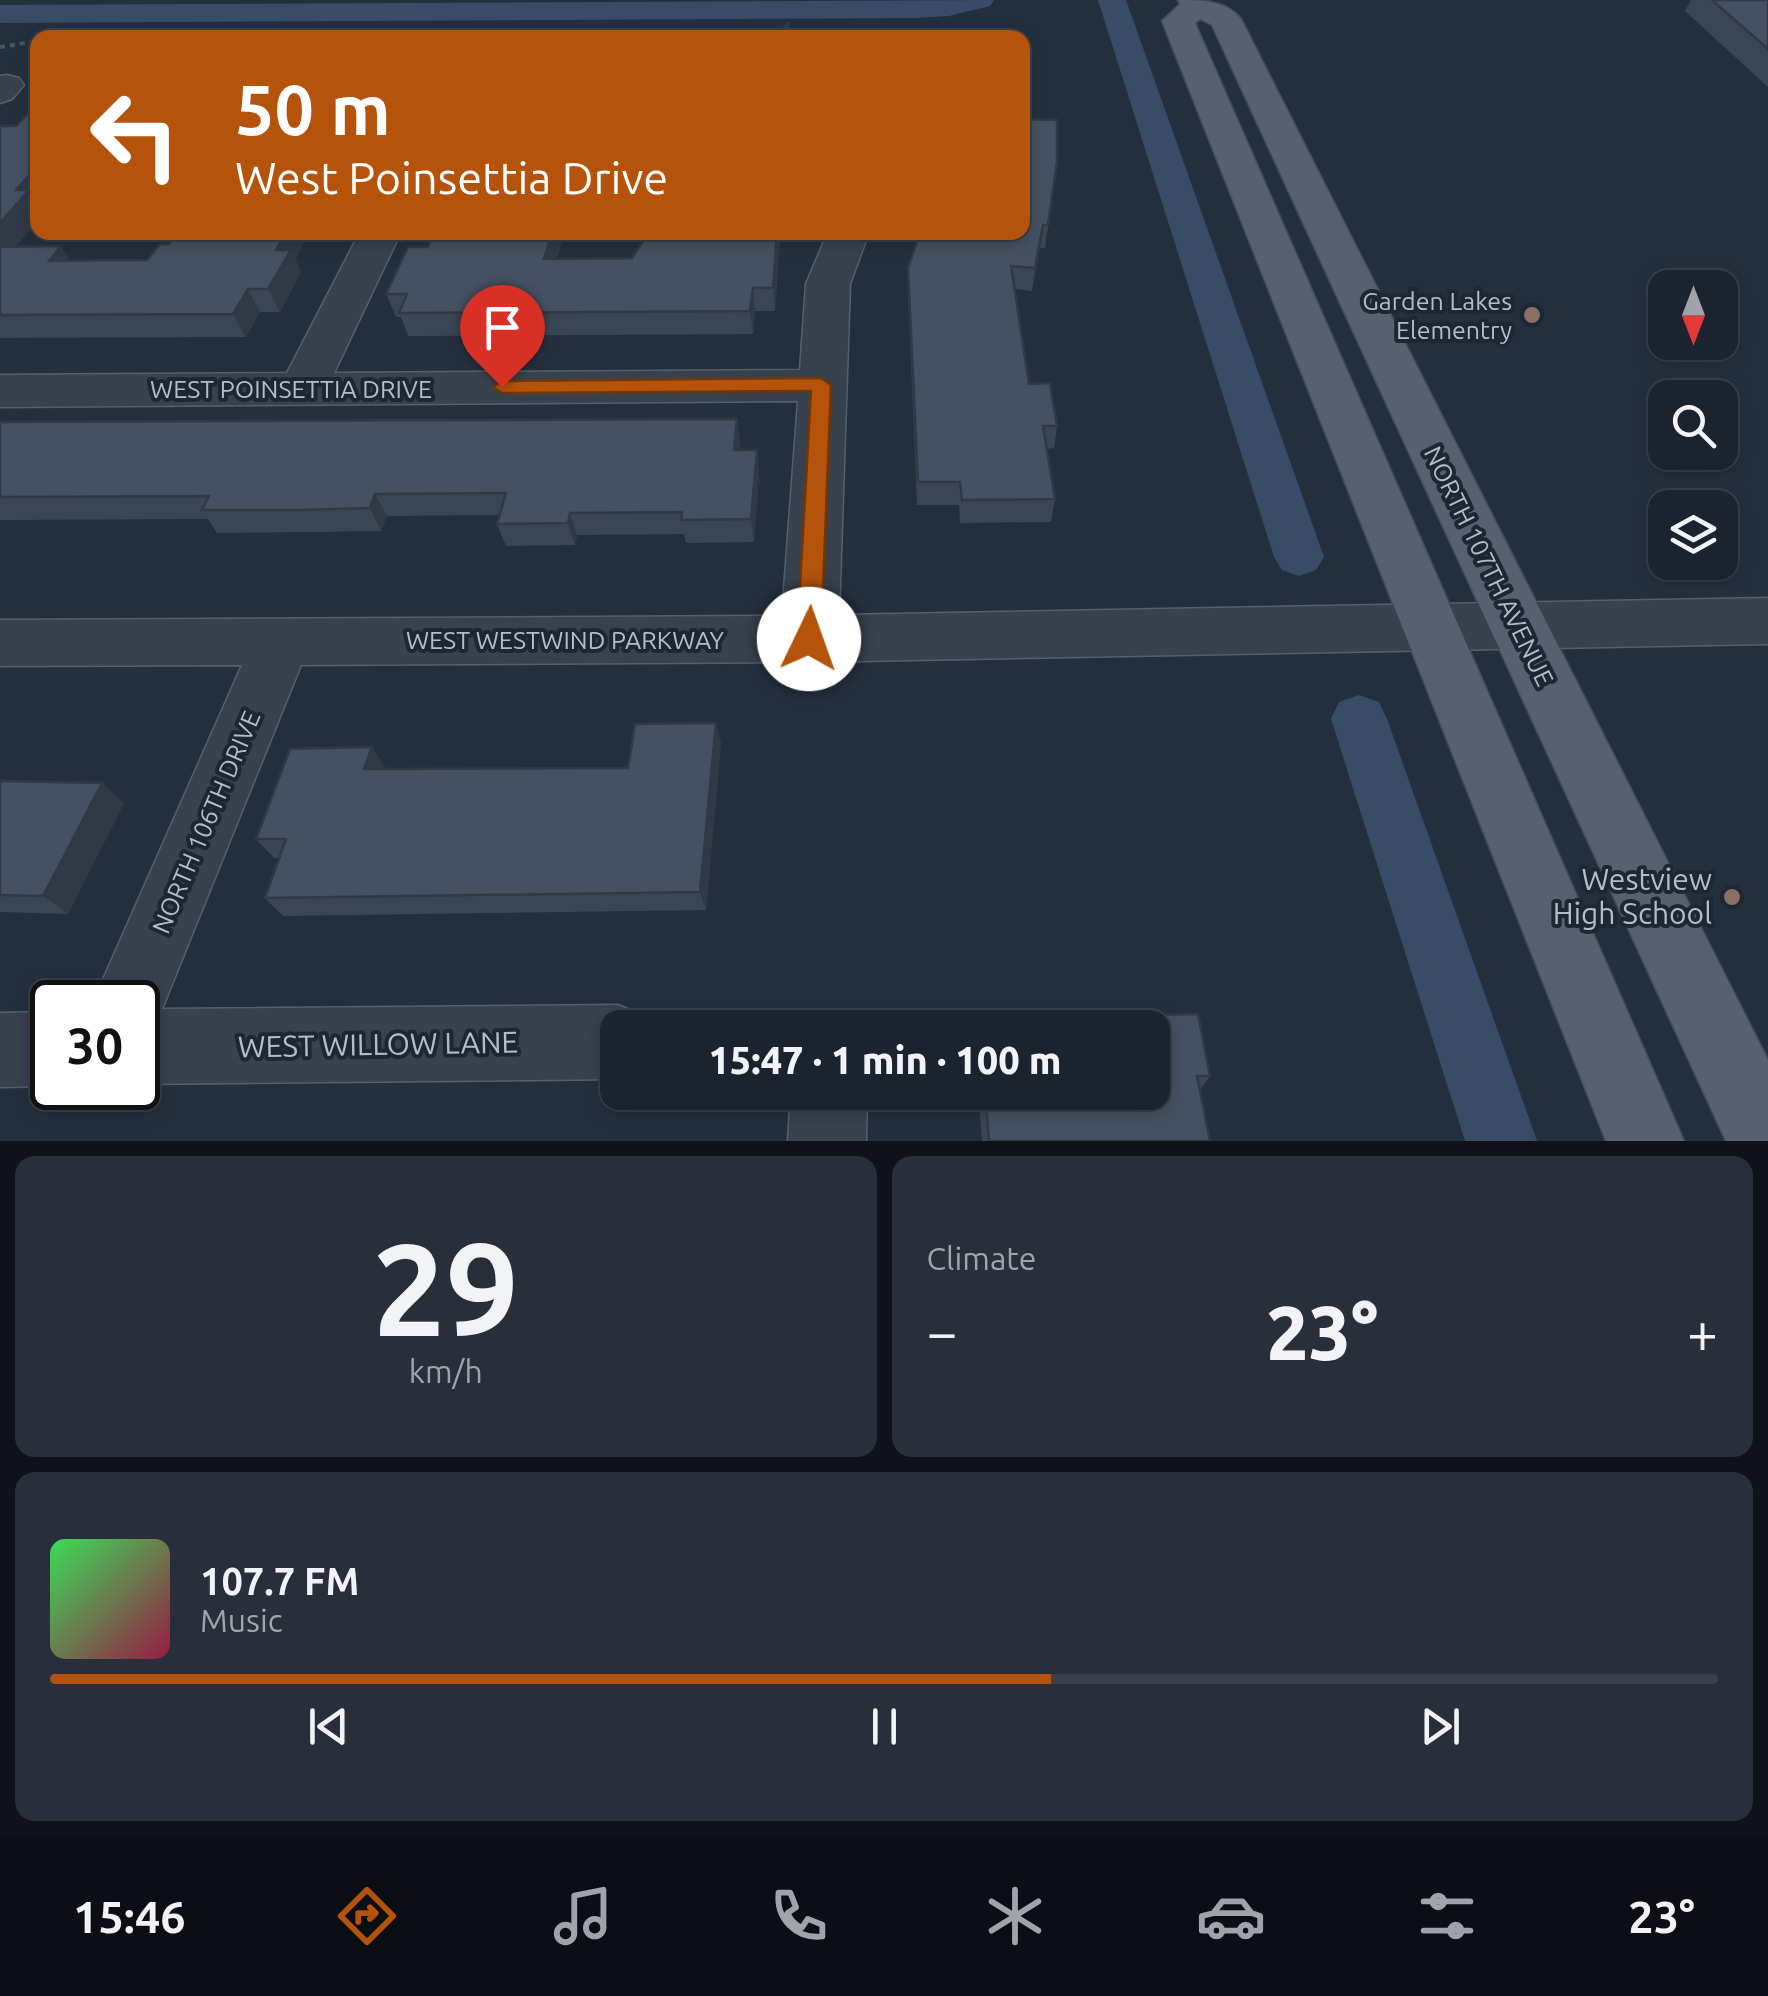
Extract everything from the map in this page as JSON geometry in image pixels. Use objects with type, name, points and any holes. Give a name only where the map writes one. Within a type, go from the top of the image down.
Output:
[{"type":"main road","name":"NORTH 107TH AVENUE","points":[[1645,1141],[1178,20],[1196,3],[1225,19],[1766,1141]]},
{"type":"street","points":[[304,388],[377,240]]},
{"type":"street","points":[[809,639],[828,284],[846,240]]},
{"type":"street","name":"WEST POINSETTIA DRIVE","points":[[0,390],[821,385]]},
{"type":"street","name":"WEST WESTWIND PARKWAY","points":[[0,643],[809,639],[1768,621]]},
{"type":"street","name":"NORTH 106TH DRIVE","points":[[138,980],[282,641]]},
{"type":"street","name":"WEST WILLOW LANE","points":[[160,1048],[600,1042]]},
{"type":"street","points":[[0,1050],[30,1049]]},
{"type":"street","points":[[828,1141],[829,1110]]},
{"type":"path","points":[[0,46],[30,43]]},
{"type":"building","points":[[1712,0],[1768,0],[1768,49]]},
{"type":"building","points":[[30,111],[30,174],[16,190],[29,190],[0,223],[0,126],[16,126]]},
{"type":"building","points":[[1030,119],[1057,120],[1057,162],[1048,225],[1043,225],[1035,268],[1011,266],[1029,384],[1050,383],[1057,426],[1043,426],[1055,499],[962,500],[960,482],[918,482],[908,268],[917,240],[1030,240]]},
{"type":"building","points":[[172,240],[282,240],[276,250],[291,250],[268,289],[248,289],[233,314],[0,315],[0,247],[61,246],[49,261],[147,260],[160,244]]},
{"type":"building","points":[[431,240],[550,240],[544,259],[632,258],[644,240],[776,240],[773,288],[753,288],[750,311],[399,313],[407,294],[386,294],[408,247],[428,247]]},
{"type":"building","points":[[737,419],[734,450],[757,450],[751,519],[681,520],[682,512],[570,513],[568,523],[497,524],[506,493],[375,494],[370,508],[298,510],[202,510],[209,496],[0,497],[0,422]]},
{"type":"building","points":[[716,723],[700,892],[265,898],[286,839],[256,839],[290,749],[372,747],[364,769],[628,768],[635,724]]},
{"type":"building","points":[[0,781],[102,783],[43,896],[0,895]]},
{"type":"building","points":[[1198,1014],[1210,1076],[1197,1076],[1210,1141],[989,1141],[986,1110],[1170,1110],[1170,1015]]},
{"type":"waterway","points":[[0,14],[915,9],[980,0]]},
{"type":"waterway","points":[[1112,0],[1299,557]]},
{"type":"waterway","points":[[1359,719],[1501,1141]]},
{"type":"place","name":"Garden Lakes Elementry","points":[[1532,315]]},
{"type":"place","name":"Westview High School","points":[[1732,897]]},
{"type":"route","points":[[502,387],[821,385],[809,639]]}]
